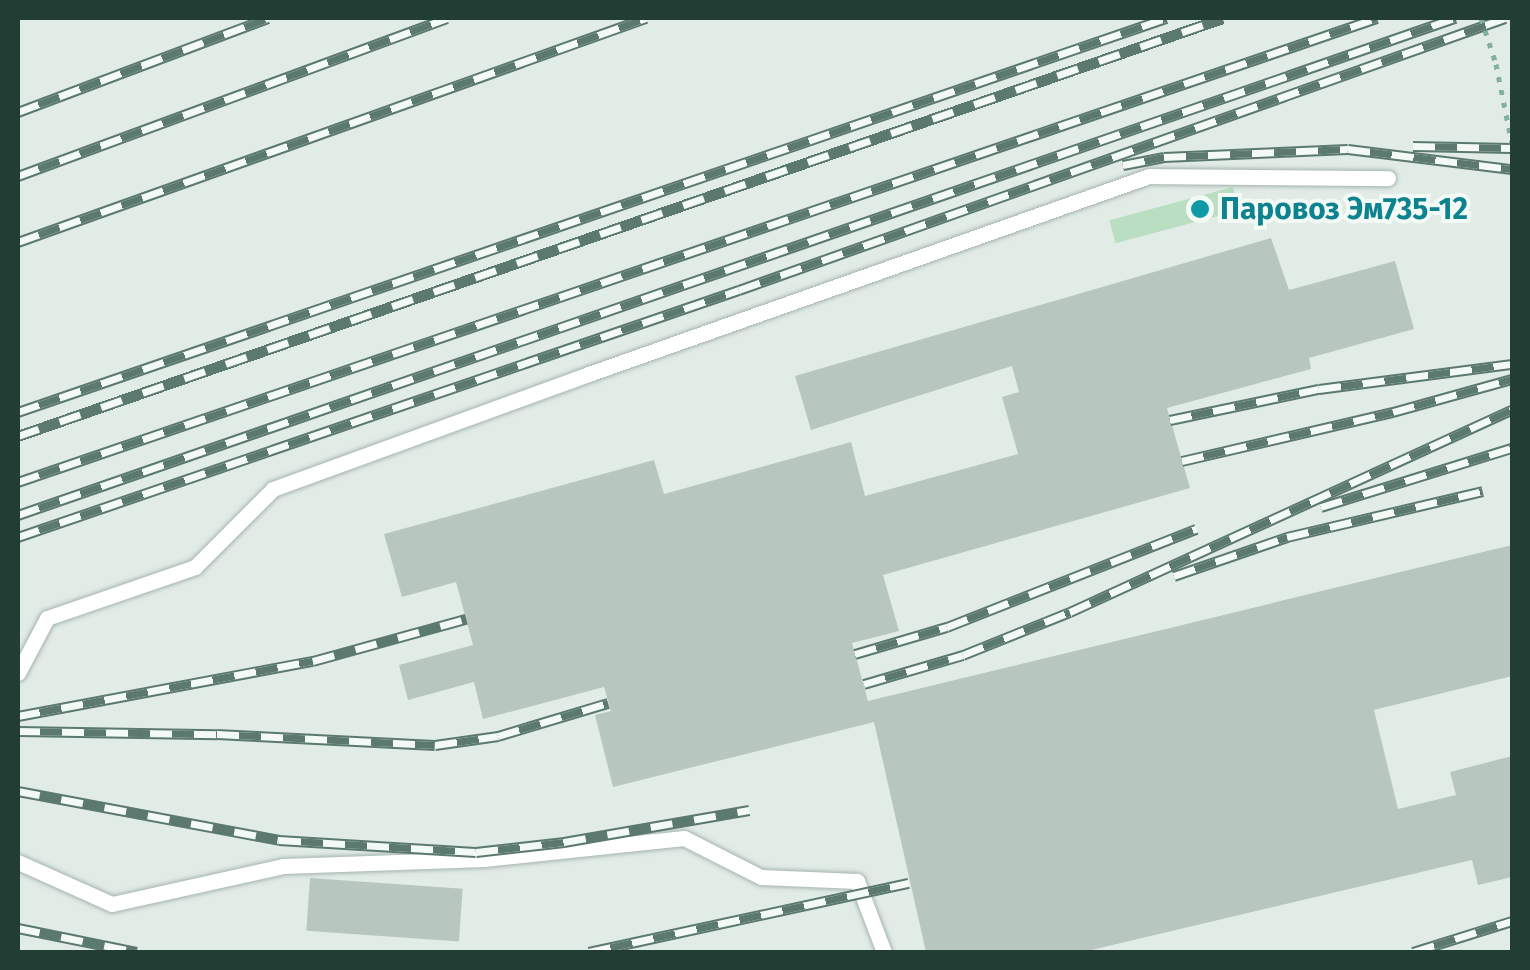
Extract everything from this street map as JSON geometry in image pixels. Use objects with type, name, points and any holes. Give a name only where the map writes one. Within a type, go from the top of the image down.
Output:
[{"type":"lane","points":[[18,673],[47,618],[195,567],[272,489],[583,376],[1149,176],[1388,178]]},
{"type":"lane","points":[[18,862],[112,904],[283,866],[484,859],[684,838],[761,877],[857,881],[884,952]]},
{"type":"path","points":[[1481,18],[1496,64],[1512,144]]},
{"type":"green space","points":[[1233,187],[1239,210],[1116,243],[1109,220]]},
{"type":"building","points":[[1271,238],[1289,290],[1395,261],[1414,329],[1309,358],[1311,369],[1167,408],[1190,488],[883,575],[899,631],[852,643],[868,701],[1512,545],[1512,676],[1374,710],[1398,809],[1456,795],[1450,772],[1512,756],[1512,877],[1478,885],[1472,860],[1083,952],[926,952],[874,722],[613,787],[595,715],[611,711],[604,687],[483,719],[474,682],[408,700],[399,665],[473,645],[456,582],[402,597],[384,534],[654,460],[664,494],[851,442],[865,496],[1018,454],[1002,397],[1019,392],[1012,366],[811,430],[795,376]]},
{"type":"building","points":[[310,878],[463,889],[459,942],[306,931]]},
{"type":"railway","points":[[18,112],[268,18]]},
{"type":"railway","points":[[18,176],[447,18]]},
{"type":"railway","points":[[18,242],[646,18]]},
{"type":"railway","points":[[18,412],[1166,18]]},
{"type":"railway","points":[[18,436],[1223,18]]},
{"type":"railway","points":[[18,482],[1377,18]]},
{"type":"railway","points":[[18,515],[1455,18]]},
{"type":"railway","points":[[18,537],[739,290],[1505,18]]},
{"type":"railway","points":[[1413,146],[1512,148]]},
{"type":"railway","points":[[1123,165],[1164,157],[1348,149],[1512,169]]},
{"type":"railway","points":[[1170,420],[1319,389],[1512,364]]},
{"type":"railway","points":[[1182,461],[1393,412],[1512,379]]},
{"type":"railway","points":[[864,684],[963,655],[1070,612],[1512,410]]},
{"type":"railway","points":[[1321,507],[1512,448]]},
{"type":"railway","points":[[1174,576],[1287,537],[1483,491]]},
{"type":"railway","points":[[855,654],[947,627],[1196,529]]},
{"type":"railway","points":[[18,716],[313,661],[466,619]]},
{"type":"railway","points":[[18,731],[217,734],[435,745],[498,736],[608,703]]},
{"type":"railway","points":[[18,791],[279,840],[476,852],[564,842],[749,810]]},
{"type":"railway","points":[[589,952],[909,883]]},
{"type":"railway","points":[[1413,952],[1512,921]]},
{"type":"railway","points":[[18,928],[137,952]]},
{"type":"place","name":"Паровоз Эм735-12","points":[[1200,209]]}]
